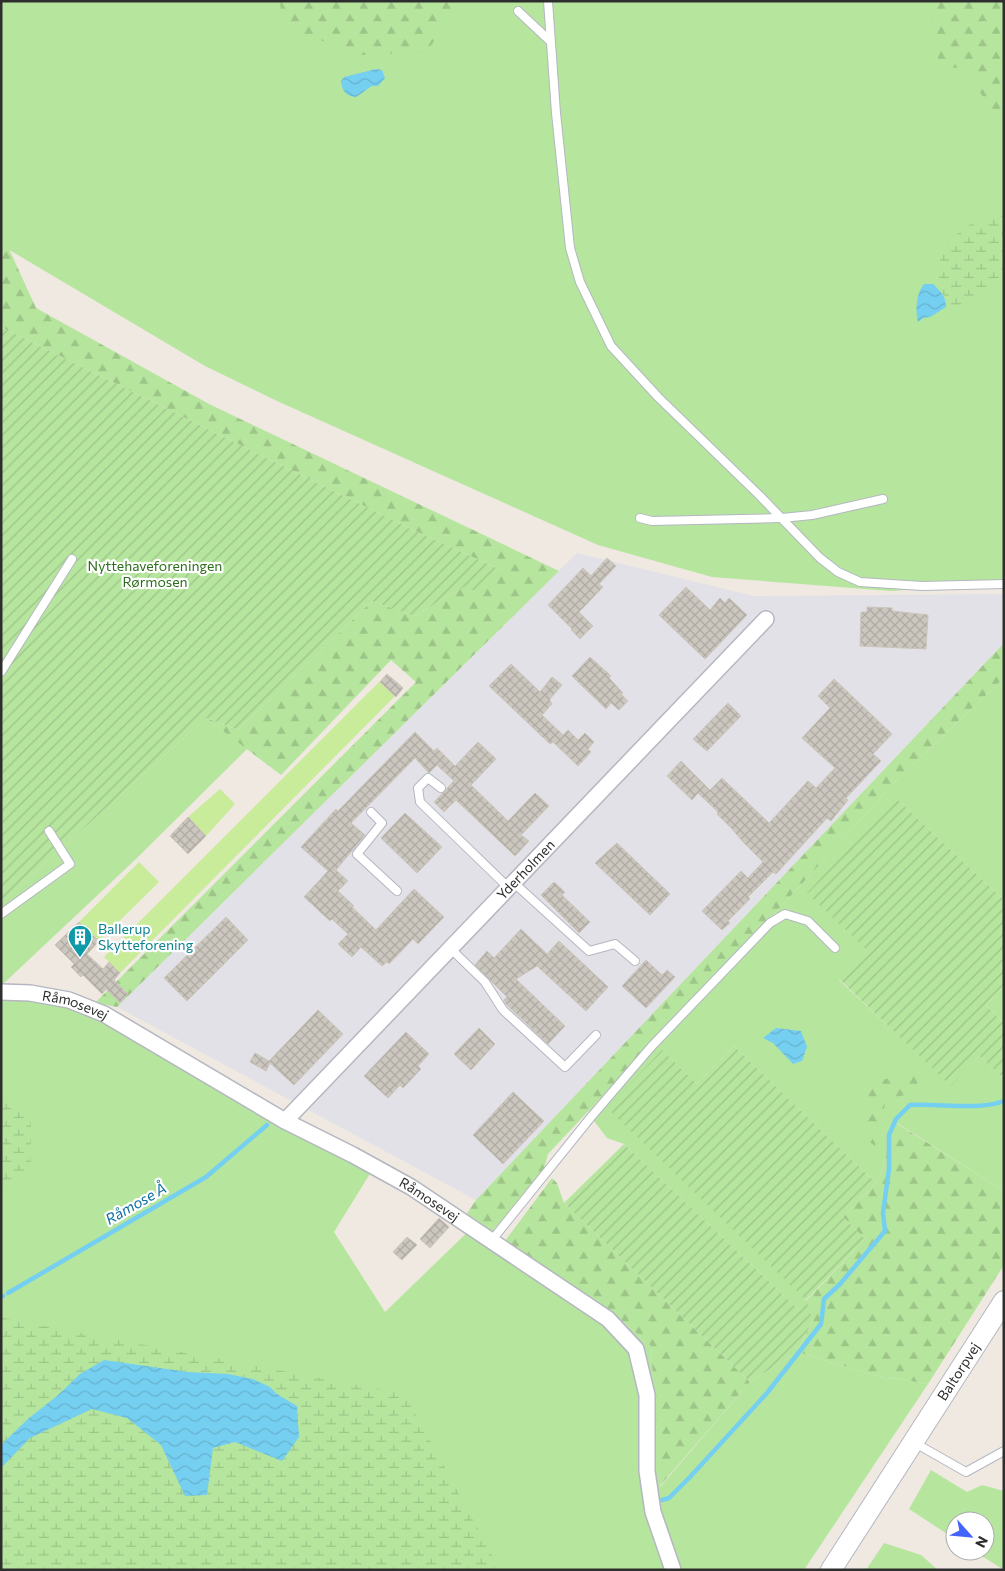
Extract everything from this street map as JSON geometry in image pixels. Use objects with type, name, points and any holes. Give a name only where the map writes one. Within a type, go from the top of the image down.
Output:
[{"type":"street","name":"Yderholmen","points":[[285,1121],[766,619]]},
{"type":"street","name":"Råmosevej","points":[[1,992],[30,993],[69,1000],[104,1014],[285,1121],[411,1187],[608,1319],[636,1350],[647,1395],[647,1471],[653,1512],[673,1570]]},
{"type":"street","name":"Baltorpvej","points":[[830,1570],[1004,1301]]},
{"type":"lane","points":[[548,1],[556,113],[570,248],[580,282],[610,346],[820,558],[838,572],[860,582],[922,586],[1004,584]]},
{"type":"lane","points":[[518,11],[550,41]]},
{"type":"lane","points":[[640,518],[652,520],[782,518],[812,515],[883,499]]},
{"type":"lane","points":[[1,672],[72,559]]},
{"type":"lane","points":[[441,788],[428,778],[418,788],[420,802],[511,886],[589,952],[614,944],[635,961]]},
{"type":"lane","points":[[371,812],[382,823],[357,854],[397,891]]},
{"type":"lane","points":[[1,914],[70,864],[49,831]]},
{"type":"lane","points":[[492,1240],[590,1117],[644,1054],[770,922],[786,914],[808,922],[835,948]]},
{"type":"lane","points":[[451,949],[485,982],[503,1010],[565,1067],[596,1034]]},
{"type":"lane","points":[[914,1442],[966,1472],[1004,1451]]},
{"type":"shaded area","points":[[577,553],[754,596],[1004,594],[1004,643],[476,1200],[117,1007]]},
{"type":"green space","points":[[1,1],[1004,1],[1004,582],[891,591],[712,577],[598,545],[277,401],[205,366],[1,245]]},
{"type":"green space","points":[[280,1],[456,1],[459,8],[426,52],[360,55],[282,26]]},
{"type":"green space","points":[[934,1],[1004,1],[1004,125],[1002,126],[964,68],[940,67],[930,27]]},
{"type":"green space","points":[[1004,215],[1004,284],[968,303],[946,307],[946,298],[939,290],[938,264],[950,239],[978,219]]},
{"type":"green space","points":[[1,245],[9,249],[36,308],[209,404],[559,571],[117,1007],[95,1003],[416,682],[391,660],[281,775],[206,718],[238,730],[372,601],[414,616],[464,587],[501,570],[411,529],[1,327]]},
{"type":"green space","name":"Nyttehaveforeningen Rørmosen","points":[[1,327],[411,529],[501,570],[481,593],[464,587],[414,616],[372,601],[238,730],[206,718],[1,903]]},
{"type":"green space","points":[[1004,643],[1004,678],[896,781],[548,1154],[541,1179],[494,1229],[466,1215],[476,1200]]},
{"type":"green space","points":[[387,674],[403,688],[120,973],[104,957]]},
{"type":"green space","points":[[1004,678],[1004,900],[896,798],[867,950],[839,980],[951,1085],[979,1056],[1002,1077],[1004,1075],[1004,1191],[894,1121],[885,1162],[876,1183],[734,1046],[697,1084],[663,1051],[806,1301],[798,1309],[624,1144],[607,1138],[591,1117],[589,1111],[896,781]]},
{"type":"green space","points":[[206,718],[247,749],[138,857],[1,984],[1,903]]},
{"type":"green space","points":[[220,789],[235,804],[206,836],[188,817]]},
{"type":"green space","points":[[896,798],[1004,900],[1004,986],[986,1005],[1004,1023],[1004,1075],[1002,1077],[979,1056],[951,1086],[839,979],[867,950],[807,893]]},
{"type":"green space","points":[[139,862],[159,882],[98,942],[79,922]]},
{"type":"green space","points":[[1004,986],[1004,1023],[986,1005]]},
{"type":"green space","points":[[1,1001],[27,1001],[66,1006],[101,1020],[279,1127],[371,1172],[334,1232],[385,1312],[479,1221],[494,1229],[505,1241],[619,1318],[651,1346],[660,1487],[750,1382],[797,1352],[874,1375],[928,1384],[804,1570],[1,1570]]},
{"type":"green space","points":[[734,1046],[876,1183],[843,1217],[865,1239],[806,1300],[607,1108],[662,1050],[697,1084]]},
{"type":"green space","points":[[919,1072],[916,1092],[886,1100],[875,1146],[866,1139],[867,1083]]},
{"type":"green space","points":[[1,1092],[31,1115],[31,1166],[1,1197]]},
{"type":"green space","points":[[893,1121],[1004,1191],[1004,1265],[928,1384],[874,1375],[797,1352],[813,1320],[806,1301],[865,1239],[843,1217],[876,1183],[885,1162]]},
{"type":"green space","points":[[624,1144],[798,1309],[806,1300],[813,1320],[797,1352],[750,1382],[564,1203]]},
{"type":"green space","points":[[552,1178],[557,1183],[564,1203],[750,1382],[659,1487],[651,1346],[619,1318],[505,1241]]},
{"type":"green space","points":[[1,1317],[405,1394],[500,1570],[1,1570],[1,1468],[30,1438],[92,1409],[127,1418],[161,1445],[185,1496],[207,1495],[213,1448],[235,1442],[282,1461],[297,1405],[277,1394],[270,1387],[228,1374],[153,1368],[80,1374],[1,1445]]},
{"type":"green space","points":[[931,1470],[967,1492],[982,1485],[1004,1491],[1004,1570],[990,1561],[995,1561],[995,1511],[945,1511],[945,1532],[909,1509]]},
{"type":"green space","points":[[884,1543],[921,1555],[938,1570],[866,1570]]},
{"type":"water","points":[[376,69],[382,70],[385,78],[378,86],[372,86],[356,97],[347,94],[342,88],[341,81],[344,77]]},
{"type":"water","points":[[924,284],[933,284],[938,289],[944,297],[946,307],[918,322],[917,302],[919,292]]},
{"type":"water","points":[[776,1028],[801,1031],[807,1047],[802,1061],[793,1064],[773,1043],[763,1038]]},
{"type":"water","points":[[104,1360],[188,1372],[228,1374],[253,1379],[270,1387],[277,1394],[297,1406],[299,1437],[282,1461],[235,1442],[213,1448],[207,1495],[185,1496],[161,1445],[127,1418],[92,1409],[30,1438],[1,1468],[1,1445],[80,1374]]},
{"type":"building","points":[[607,558],[616,566],[599,584],[603,587],[579,612],[593,626],[580,639],[548,605],[583,568],[591,576]]},
{"type":"building","points":[[686,587],[710,610],[720,598],[725,603],[729,598],[747,615],[705,659],[659,615]]},
{"type":"building","points":[[867,607],[892,608],[892,611],[928,615],[926,649],[860,646],[861,612],[867,612]]},
{"type":"building","points":[[590,657],[611,676],[609,678],[628,701],[619,710],[611,703],[606,709],[572,676]]},
{"type":"building","points":[[511,664],[540,692],[552,677],[562,685],[550,699],[552,704],[542,715],[563,735],[568,730],[578,740],[585,733],[594,742],[588,749],[591,752],[578,766],[553,742],[550,744],[489,686]]},
{"type":"building","points":[[387,674],[403,688],[396,697],[380,682]]},
{"type":"building","points":[[834,679],[892,734],[873,754],[881,761],[846,798],[848,800],[831,821],[827,818],[776,874],[773,872],[748,897],[750,899],[728,921],[730,923],[722,930],[702,911],[741,871],[748,878],[763,862],[717,814],[718,812],[698,793],[692,800],[667,776],[681,761],[710,790],[722,778],[769,823],[808,781],[816,788],[835,768],[802,738],[830,708],[818,696]]},
{"type":"building","points":[[728,703],[741,716],[707,751],[693,739]]},
{"type":"building","points":[[415,732],[434,751],[437,748],[455,766],[478,742],[496,759],[471,785],[508,821],[535,793],[549,806],[521,835],[529,841],[515,856],[456,800],[444,812],[434,802],[454,781],[437,765],[429,773],[415,758],[351,823],[365,835],[336,870],[348,881],[338,891],[376,930],[414,889],[444,917],[418,944],[413,939],[389,964],[387,962],[382,966],[361,947],[352,957],[338,944],[348,934],[332,919],[330,921],[304,897],[328,871],[301,847],[336,809],[338,811]]},
{"type":"building","points":[[405,813],[442,847],[417,873],[381,838]]},
{"type":"building","points":[[188,817],[206,836],[188,854],[170,836]]},
{"type":"building","points":[[617,843],[670,894],[650,915],[595,863]]},
{"type":"building","points":[[554,882],[565,892],[562,895],[590,922],[579,933],[541,895]]},
{"type":"building","points":[[226,917],[248,940],[187,1001],[164,978]]},
{"type":"building","name":"Ballerup Skytteforening","points":[[79,922],[99,941],[87,954],[103,969],[109,962],[120,973],[114,980],[128,994],[120,1003],[106,989],[102,994],[83,975],[81,977],[71,967],[74,964],[55,945]]},
{"type":"building","points":[[521,929],[547,954],[559,941],[608,987],[586,1011],[537,966],[516,979],[565,1026],[548,1044],[506,1004],[504,1000],[507,997],[475,965],[487,951],[494,958]]},
{"type":"building","points":[[646,960],[662,975],[667,970],[675,977],[646,1008],[622,986]]},
{"type":"building","points":[[318,1010],[343,1034],[294,1085],[270,1063],[266,1071],[250,1062],[255,1053],[269,1061]]},
{"type":"building","points":[[479,1028],[495,1044],[471,1070],[454,1054]]},
{"type":"building","points":[[406,1032],[429,1054],[418,1066],[421,1069],[403,1088],[400,1085],[388,1098],[364,1076]]},
{"type":"building","points":[[513,1092],[544,1121],[503,1164],[473,1135]]},
{"type":"building","points":[[439,1218],[449,1227],[430,1248],[420,1239]]},
{"type":"building","points":[[407,1237],[417,1245],[402,1260],[393,1252]]},
{"type":"waterway","points":[[662,1500],[669,1498],[690,1477],[767,1393],[821,1324],[824,1299],[840,1284],[885,1231],[883,1213],[889,1169],[889,1135],[896,1119],[910,1105],[983,1106],[1004,1101]]},
{"type":"waterway","name":"Råmose Å","points":[[8,1293],[206,1177],[267,1125]]},
{"type":"place","name":"Ballerup Skytteforening","points":[[80,958]]}]
